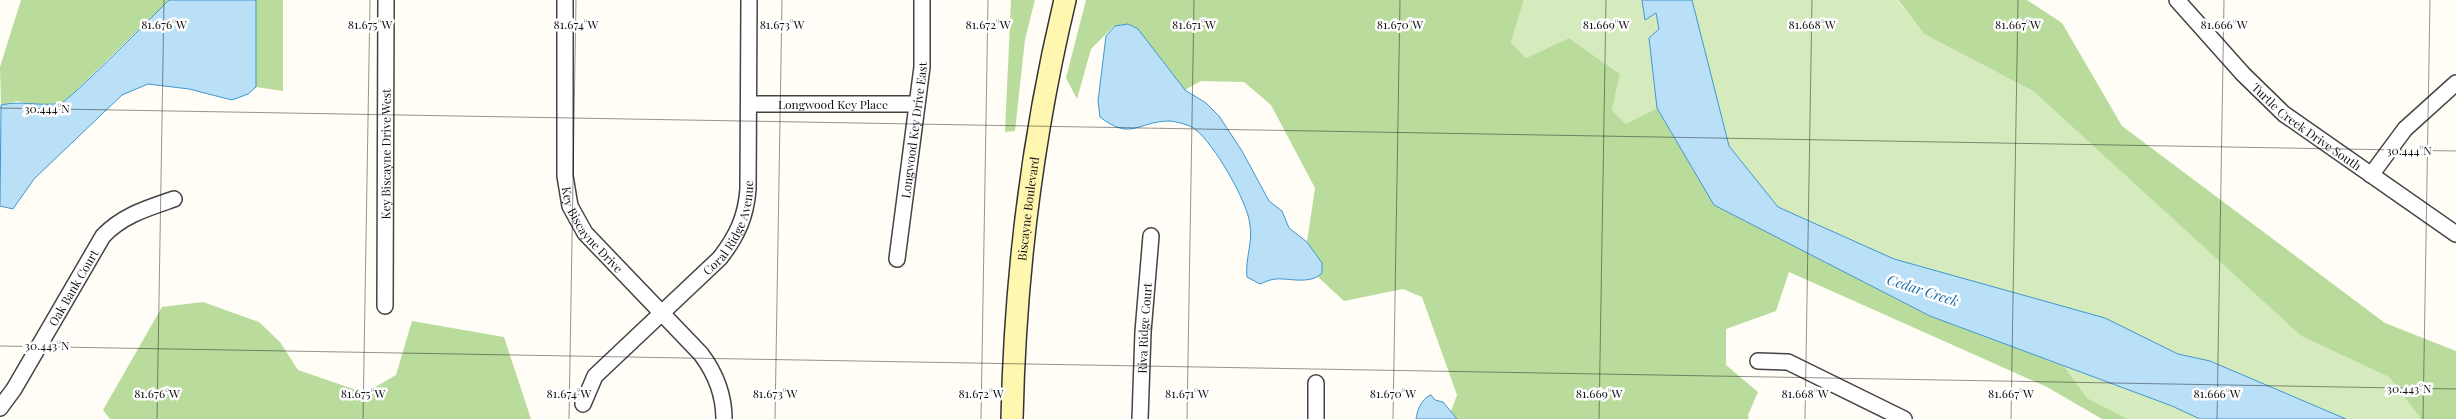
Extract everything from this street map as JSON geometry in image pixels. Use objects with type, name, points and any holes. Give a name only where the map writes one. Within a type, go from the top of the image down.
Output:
[{"type":"street","name":"Key Biscayne Drive West","points":[[385,306],[386,0]]},
{"type":"street","name":"Key Biscayne Drive","points":[[565,0],[566,193],[576,219],[585,233],[711,367],[722,396],[724,419]]},
{"type":"street","name":"Coral Ridge Avenue","points":[[583,404],[595,376],[720,258],[733,241],[742,224],[747,207],[748,189],[749,0]]},
{"type":"street","name":"Longwood Key Drive East","points":[[897,259],[922,67],[922,0]]},
{"type":"street","name":"Biscayne Boulevard","points":[[1012,419],[1018,280],[1029,183],[1042,106],[1065,0]]},
{"type":"street","name":"Turtle Creek Drive South","points":[[2177,0],[2243,74],[2284,114],[2456,234]]},
{"type":"street","points":[[2371,175],[2405,129],[2456,83]]},
{"type":"street","name":"Longwood Key Place","points":[[749,104],[917,104]]},
{"type":"street","name":"Oak Bank Court","points":[[0,408],[14,389],[103,236],[114,224],[129,215],[174,199]]},
{"type":"street","name":"Riva Ridge Court","points":[[1140,419],[1142,342],[1151,236]]},
{"type":"street","points":[[1758,361],[1788,362],[1904,419]]},
{"type":"street","points":[[1316,383],[1316,419]]},
{"type":"green space","points":[[21,0],[169,0],[63,103],[31,105],[18,101],[1,105],[0,67]]},
{"type":"green space","points":[[256,0],[283,0],[283,91],[256,87]]},
{"type":"green space","points":[[1011,0],[1035,0],[1025,39],[1015,131],[1005,132]]},
{"type":"green space","points":[[1086,0],[1524,0],[1511,42],[1526,58],[1569,38],[1620,74],[1612,110],[1626,124],[1657,108],[1714,205],[1930,316],[2064,366],[2087,398],[2128,419],[2102,419],[2047,387],[1789,272],[1776,311],[1726,329],[1726,365],[1758,392],[1748,415],[1749,419],[1457,419],[1451,411],[1457,395],[1422,297],[1403,289],[1344,301],[1318,277],[1322,273],[1322,263],[1307,242],[1315,188],[1271,105],[1244,82],[1201,81],[1185,90],[1138,29],[1114,26],[1091,49],[1077,99],[1066,78]]},
{"type":"green space","points":[[1524,0],[1642,0],[1645,20],[1656,13],[1660,29],[1649,38],[1657,108],[1626,124],[1612,110],[1620,74],[1569,38],[1526,58],[1511,42]]},
{"type":"green space","points":[[1692,0],[1897,0],[1924,34],[2033,91],[2301,336],[2389,377],[2421,419],[2346,419],[2210,361],[2178,354],[2105,318],[1894,259],[1778,207],[1729,146]]},
{"type":"green space","points":[[1898,0],[2027,0],[2062,23],[2122,126],[2385,323],[2456,351],[2456,419],[2421,419],[2389,377],[2301,336],[2033,91],[1924,34]]},
{"type":"green space","points":[[203,302],[259,322],[280,342],[298,370],[365,393],[396,375],[412,321],[504,337],[531,419],[110,419],[103,410],[162,307]]},
{"type":"green space","points":[[2064,366],[2172,406],[2200,419],[2128,419],[2087,398]]},
{"type":"water","points":[[169,0],[256,0],[256,87],[248,94],[232,100],[189,89],[148,84],[122,95],[34,179],[13,209],[0,206],[1,105],[61,103],[95,73]]},
{"type":"water","name":"Cedar Creek","points":[[1642,0],[1692,0],[1729,146],[1778,207],[1894,259],[2105,318],[2178,354],[2210,361],[2346,419],[2200,419],[2172,406],[1930,316],[1714,205],[1657,108],[1649,38],[1659,29],[1656,13],[1645,20]]},
{"type":"water","points":[[1128,24],[1138,29],[1185,90],[1206,103],[1219,116],[1242,151],[1269,201],[1282,211],[1289,228],[1307,242],[1322,263],[1322,273],[1317,277],[1306,280],[1274,279],[1260,284],[1247,277],[1251,232],[1248,215],[1229,174],[1212,148],[1196,130],[1190,126],[1168,121],[1127,129],[1119,128],[1100,117],[1098,101],[1106,36],[1115,26]]},
{"type":"water","points":[[1431,395],[1435,400],[1443,402],[1457,419],[1416,419],[1420,405]]}]
